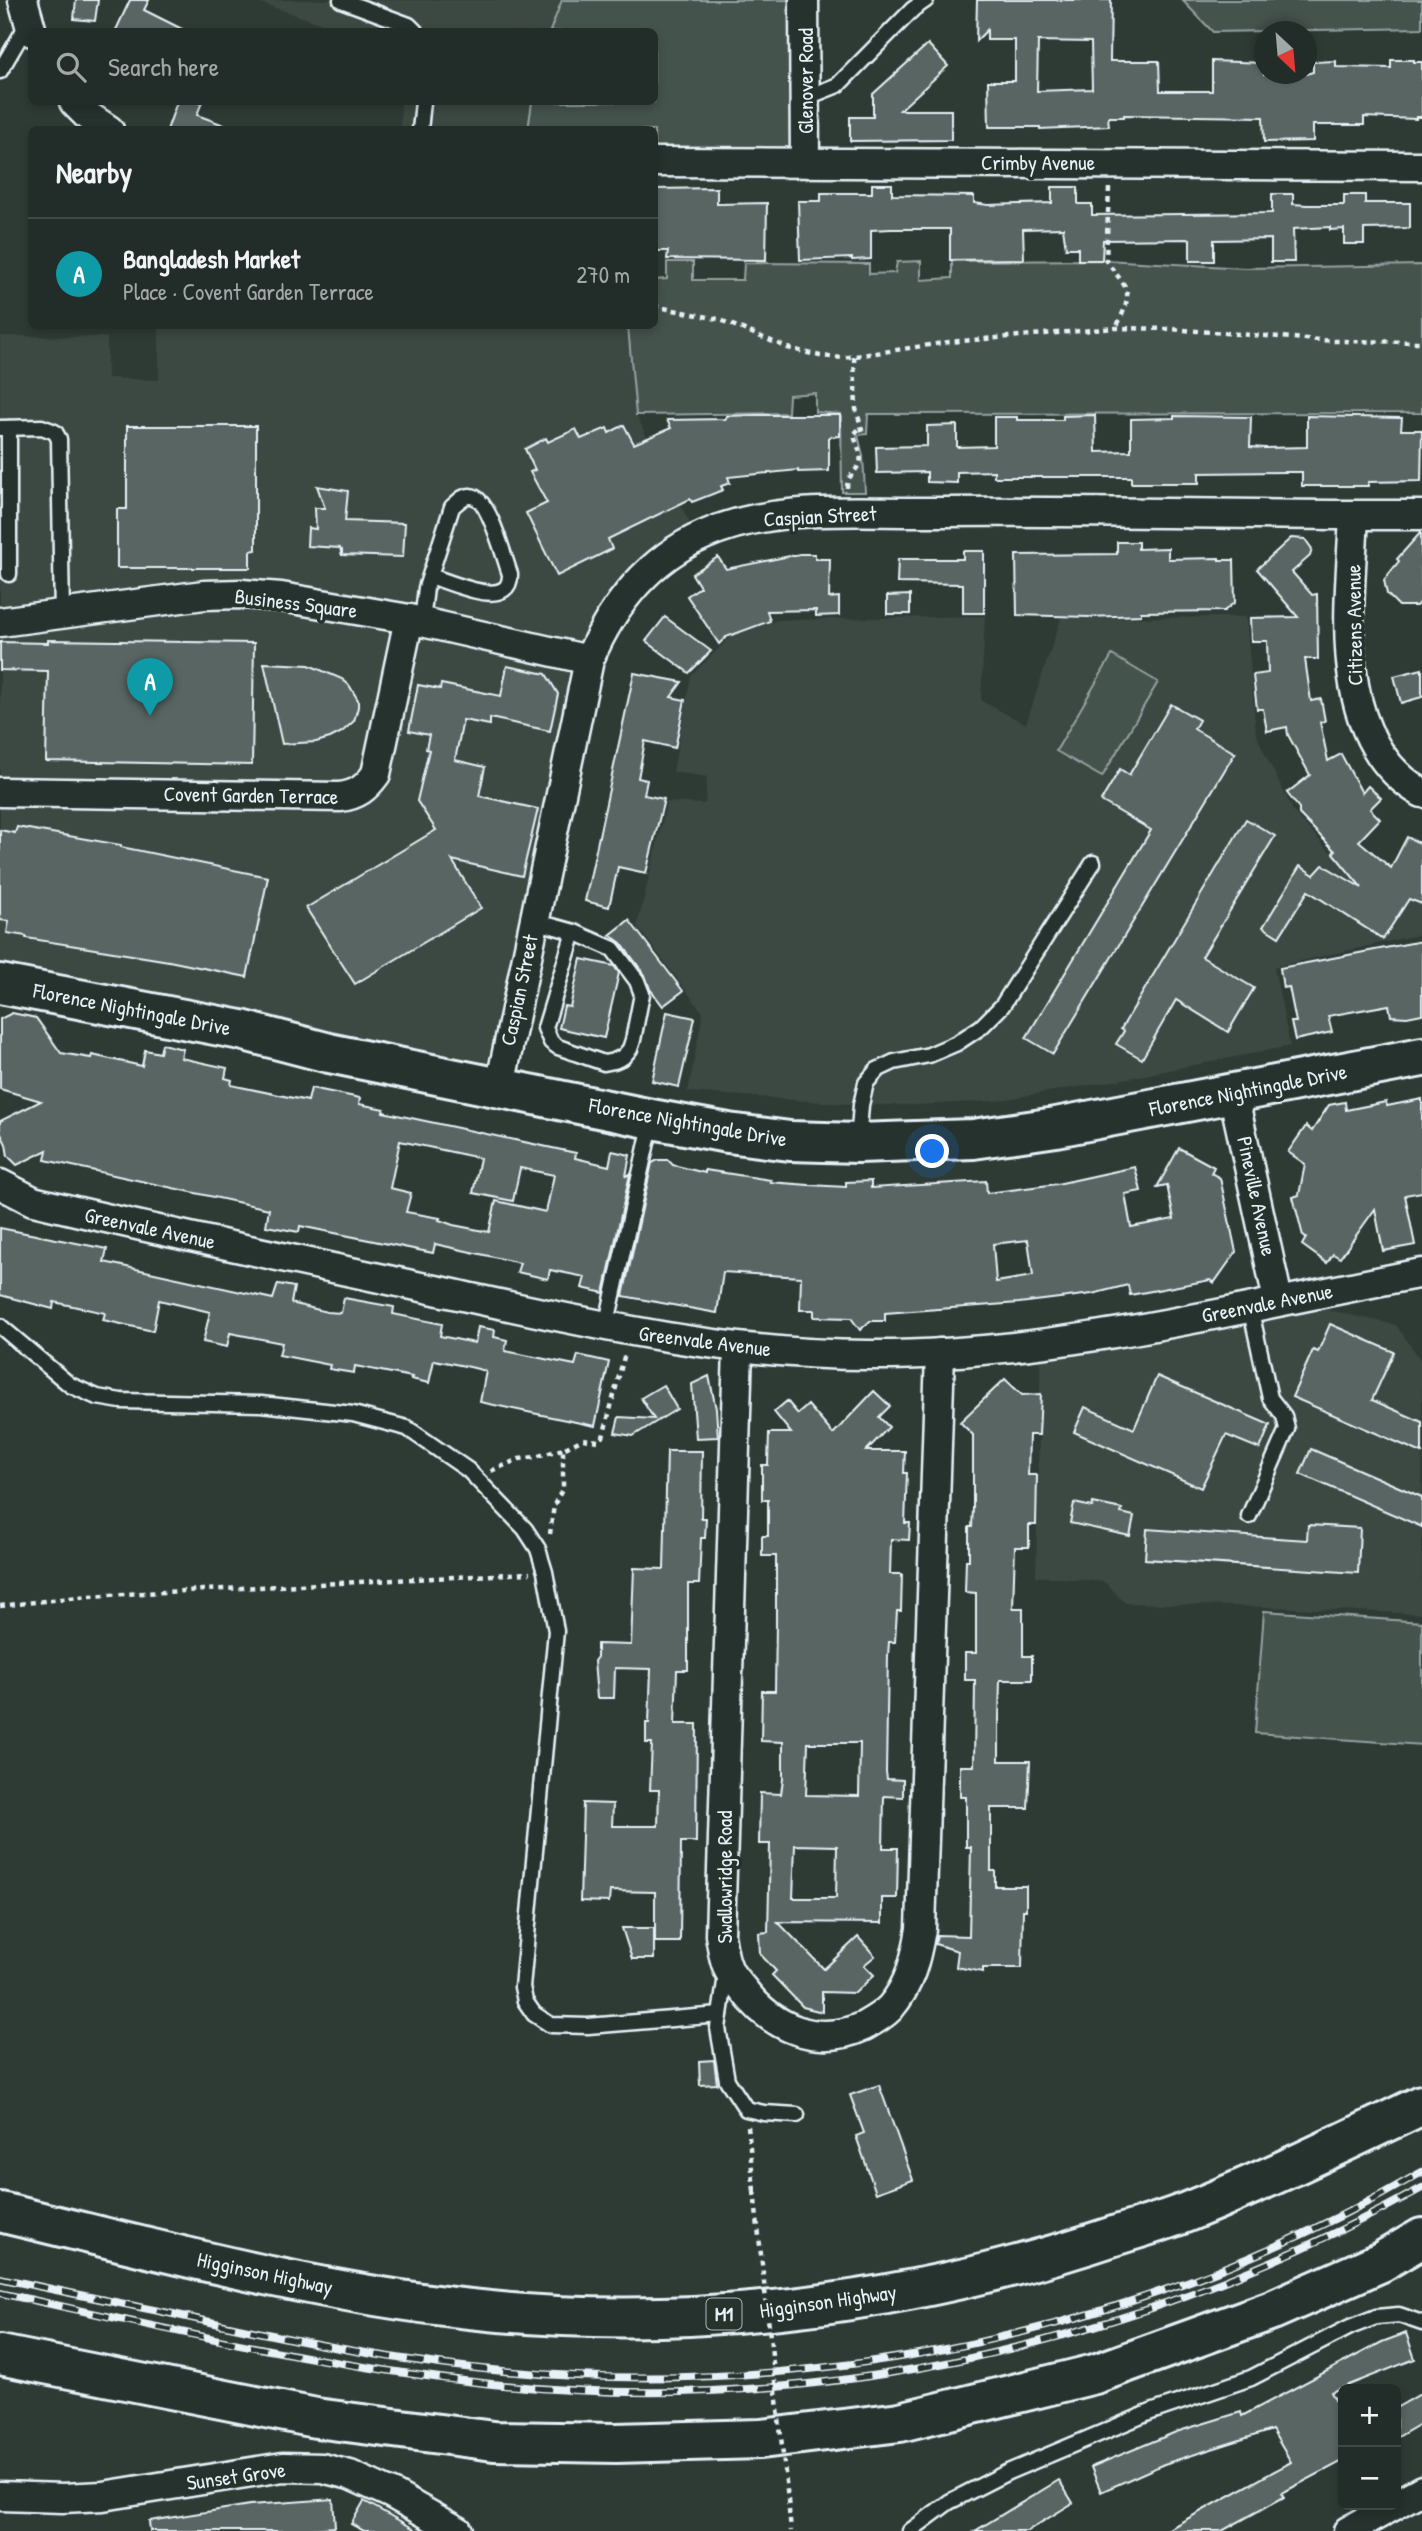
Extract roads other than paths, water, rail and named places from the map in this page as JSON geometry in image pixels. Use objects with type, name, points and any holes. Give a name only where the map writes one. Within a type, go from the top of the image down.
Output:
[{"type":"main road","name":"Florence Nightingale Drive","points":[[0,984],[189,1020],[329,1054],[499,1086],[652,1119],[790,1141],[858,1143],[973,1139],[1056,1128],[1422,1057]]},
{"type":"main road","name":"Higginson Highway","points":[[0,2212],[287,2280],[470,2309],[572,2315],[680,2317],[800,2308],[930,2287],[1043,2260],[1185,2213],[1422,2105]]},
{"type":"main road","points":[[0,2379],[494,2441],[616,2443],[761,2439],[900,2422],[1095,2374],[1272,2310],[1381,2262],[1422,2238]]},
{"type":"main road","points":[[0,2354],[316,2418]]},
{"type":"street","name":"Glenover Road","points":[[804,0],[805,162]]},
{"type":"street","points":[[77,105],[102,126]]},
{"type":"street","name":"Crimby Avenue","points":[[658,162],[1422,166]]},
{"type":"street","name":"Caspian Street","points":[[499,1086],[589,660],[602,629],[625,596],[648,572],[675,551],[705,534],[773,514],[967,512],[1422,515]]},
{"type":"street","name":"Citizens Avenue","points":[[1354,516],[1350,631],[1357,706],[1369,737],[1387,764],[1409,785],[1422,793]]},
{"type":"street","name":"Business Square","points":[[0,622],[204,595],[242,594],[281,597],[415,620],[589,660]]},
{"type":"street","name":"Covent Garden Terrace","points":[[0,792],[340,797],[354,795],[368,786],[376,774],[415,620]]},
{"type":"street","name":"Pineville Avenue","points":[[1233,1093],[1278,1300]]},
{"type":"street","name":"Greenvale Avenue","points":[[0,1184],[33,1201],[55,1207],[619,1329],[738,1348],[844,1355],[940,1353],[1079,1339],[1422,1273]]},
{"type":"street","name":"Swallowridge Road","points":[[738,1348],[720,1935],[727,1968],[747,1995],[762,2010],[793,2029],[819,2036],[850,2032],[872,2022],[889,2009],[903,1990],[914,1967],[921,1929],[940,1353]]},
{"type":"street","name":"Sunset Grove","points":[[0,2496],[103,2496],[283,2467],[322,2468],[350,2475],[392,2494],[458,2531]]},
{"type":"street","points":[[1401,2502],[1422,2490]]},
{"type":"street","points":[[1348,2531],[1386,2510]]},
{"type":"lane","points":[[341,0],[413,28]]},
{"type":"lane","points":[[805,98],[838,85],[913,9],[926,0]]},
{"type":"lane","points":[[0,71],[28,18]]},
{"type":"lane","points":[[420,126],[423,105]]},
{"type":"lane","points":[[9,574],[5,428],[42,427],[55,432],[59,439],[62,615]]},
{"type":"lane","points":[[415,620],[452,507],[462,498],[472,496],[480,500],[487,509],[510,574],[510,583],[506,590],[495,594],[478,591],[430,576]]},
{"type":"lane","points":[[858,1143],[866,1083],[877,1070],[894,1062],[929,1055],[957,1043],[981,1027],[1002,1006],[1093,863]]},
{"type":"lane","points":[[534,921],[574,932],[613,949],[637,981],[642,994],[633,1040],[623,1057],[614,1061],[604,1063],[558,1047],[547,1035],[545,1028],[574,932]]},
{"type":"lane","points":[[619,1329],[652,1119]]},
{"type":"lane","points":[[1249,1516],[1287,1429],[1284,1416],[1270,1398],[1250,1307]]},
{"type":"lane","points":[[0,1326],[70,1385],[97,1397],[121,1401],[261,1404],[353,1414],[407,1427],[473,1476],[525,1529],[538,1549],[556,1631],[522,1987],[525,2001],[534,2014],[551,2025],[587,2026],[720,2015]]},
{"type":"lane","points":[[727,1968],[718,2028],[727,2080],[746,2109],[796,2115]]},
{"type":"lane","points":[[911,2531],[949,2502],[1008,2472],[1151,2412],[1251,2378],[1350,2327],[1376,2317],[1399,2315],[1422,2323]]},
{"type":"railway","points":[[0,2278],[292,2339],[453,2366],[614,2377],[734,2375],[854,2364],[973,2343],[1090,2314],[1204,2276],[1315,2228],[1422,2172]]},
{"type":"railway","points":[[0,2293],[306,2357],[430,2377],[614,2392],[735,2390],[854,2378],[972,2358],[1088,2328],[1202,2290],[1313,2243],[1422,2188]]},
{"type":"place","name":"Bangladesh Market","points":[[150,716]]}]
